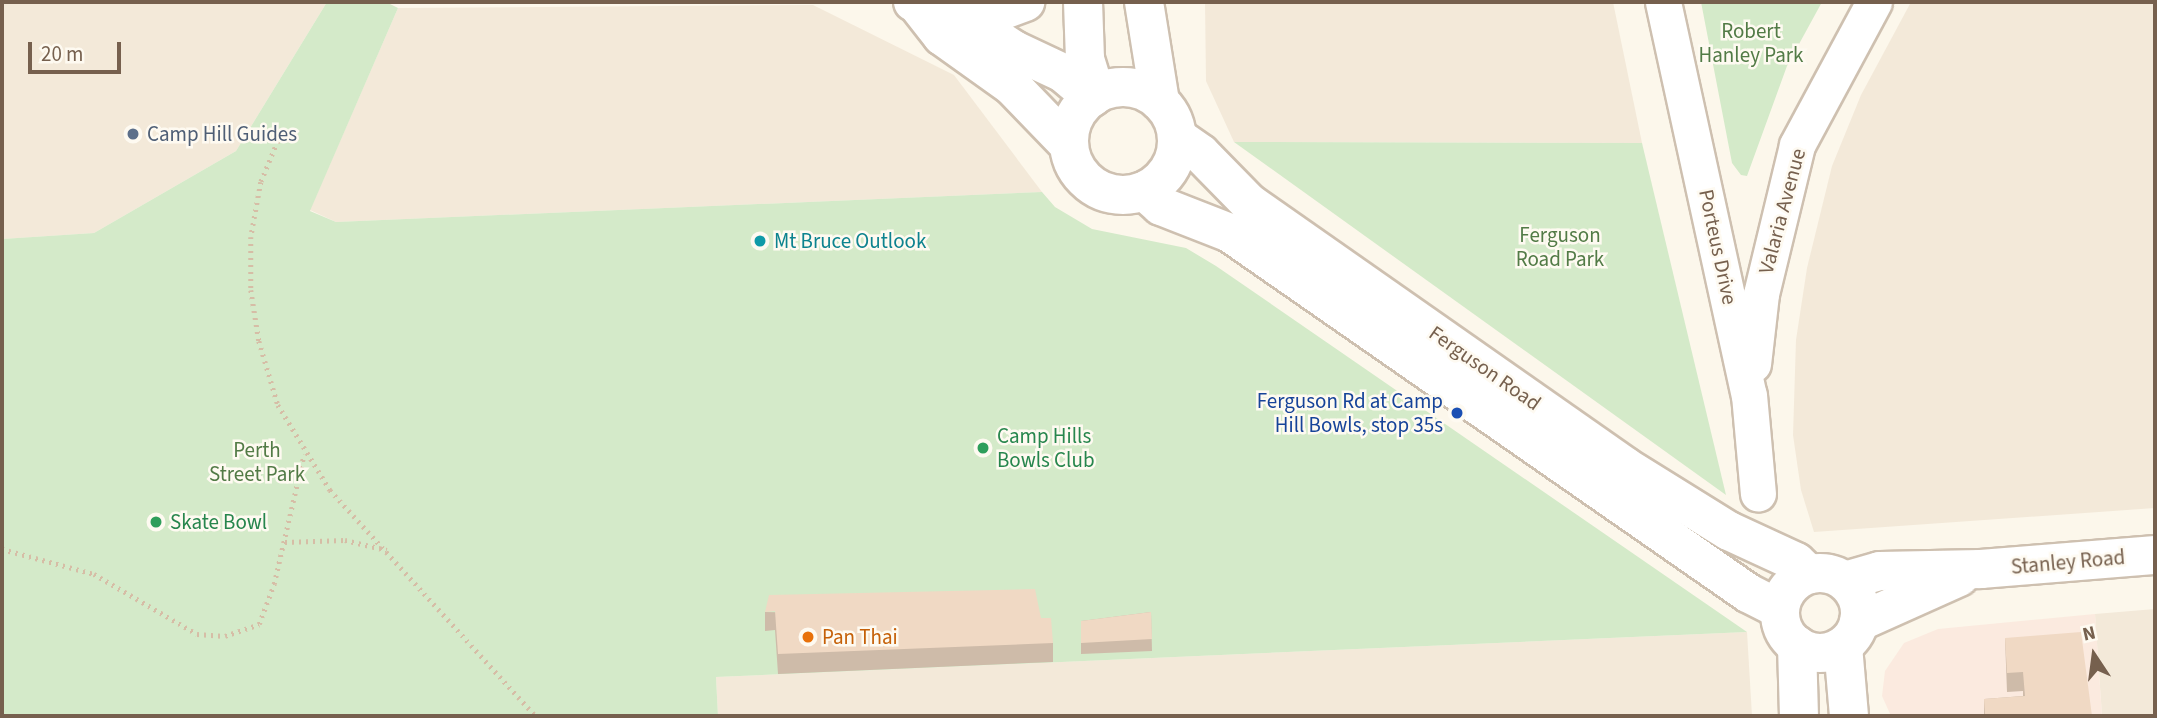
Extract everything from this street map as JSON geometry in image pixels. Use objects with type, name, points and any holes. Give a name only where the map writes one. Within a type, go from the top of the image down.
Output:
[{"type":"main road","points":[[971,22],[1026,2]]},
{"type":"main road","points":[[1083,2],[1085,59],[1094,96]]},
{"type":"main road","points":[[1144,2],[1160,102],[1177,137],[1169,169],[1144,191],[1128,195],[1095,187],[1077,169],[1069,145],[1071,127],[1094,96],[1129,88],[1160,102]]},
{"type":"main road","points":[[915,3],[954,11],[1032,61],[1063,73],[1094,96]]},
{"type":"main road","points":[[915,3],[942,36],[1012,86],[1069,145]]},
{"type":"main road","name":"Ferguson Road","points":[[1177,137],[1201,154],[1249,203],[1625,466],[1729,531],[1827,578]]},
{"type":"main road","name":"Ferguson Road","points":[[1144,191],[1161,206],[1230,233],[1748,593],[1780,610]]},
{"type":"main road","name":"Stanley Road","points":[[1827,578],[1880,571],[1981,569],[2155,555]]},
{"type":"main road","name":"Stanley Road","points":[[1851,634],[1925,589],[1981,569]]},
{"type":"main road","points":[[1849,716],[1851,634],[1858,599],[1827,578],[1789,588],[1780,610],[1787,636],[1797,645],[1819,653],[1851,634]]},
{"type":"main road","points":[[1797,645],[1799,716]]},
{"type":"street","name":"Porteus Drive","points":[[1663,2],[1749,395],[1758,494]]},
{"type":"street","name":"Valaria Avenue","points":[[1749,395],[1761,294],[1797,145],[1874,2]]},
{"type":"path","points":[[278,141],[261,183],[254,223],[251,290],[259,341],[278,405],[304,453],[330,490],[537,716]]},
{"type":"path","points":[[2,549],[94,573],[197,634],[225,636],[259,624],[284,542],[304,453]]},
{"type":"path","points":[[284,542],[345,540],[387,550]]},
{"type":"shaded area","points":[[2,2],[327,2],[236,151],[94,233],[2,239]]},
{"type":"shaded area","points":[[1205,2],[1613,2],[1642,143],[1234,142],[1206,81]]},
{"type":"shaded area","points":[[1911,2],[2155,2],[2155,508],[1814,532],[1801,490],[1793,435],[1796,340],[1807,268],[1832,166],[1861,95]]},
{"type":"shaded area","points":[[813,5],[954,75],[1042,192],[336,222],[310,210],[398,8]]},
{"type":"shaded area","points":[[2155,609],[2155,716],[2102,716],[2095,614]]},
{"type":"shaded area","points":[[2095,614],[2102,716],[1891,716],[1882,696],[1885,671],[1904,643],[1938,629]]},
{"type":"shaded area","points":[[1747,632],[1752,716],[718,716],[716,677]]},
{"type":"green space","name":"Perth Street Park","points":[[327,2],[386,2],[398,8],[310,211],[336,222],[1042,192],[1055,207],[1092,229],[1186,248],[1216,266],[1747,632],[716,677],[718,716],[2,716],[2,239],[94,233],[236,151]]},
{"type":"green space","name":"Robert Hanley Park","points":[[1701,2],[1822,2],[1787,66],[1747,176],[1741,175],[1732,163]]},
{"type":"green space","name":"Ferguson Road Park","points":[[1234,142],[1642,143],[1726,495]]},
{"type":"building","points":[[1035,589],[1041,618],[1051,618],[1053,643],[778,654],[775,611],[765,612],[769,595]]},
{"type":"building","points":[[1151,612],[1152,639],[1081,643],[1081,621]]},
{"type":"building","points":[[2081,632],[2092,716],[1985,716],[1984,699],[2025,696],[2023,672],[2007,673],[2005,638]]},
{"type":"place","name":"Camp Hill Guides","points":[[133,134]]},
{"type":"place","name":"Mt Bruce Outlook","points":[[760,241]]},
{"type":"place","name":"Ferguson Rd at Camp Hill Bowls, stop 35s","points":[[1457,413]]},
{"type":"place","name":"Camp Hills Bowls Club","points":[[983,448]]},
{"type":"place","name":"Skate Bowl","points":[[156,522]]},
{"type":"place","name":"Pan Thai","points":[[808,637]]}]
